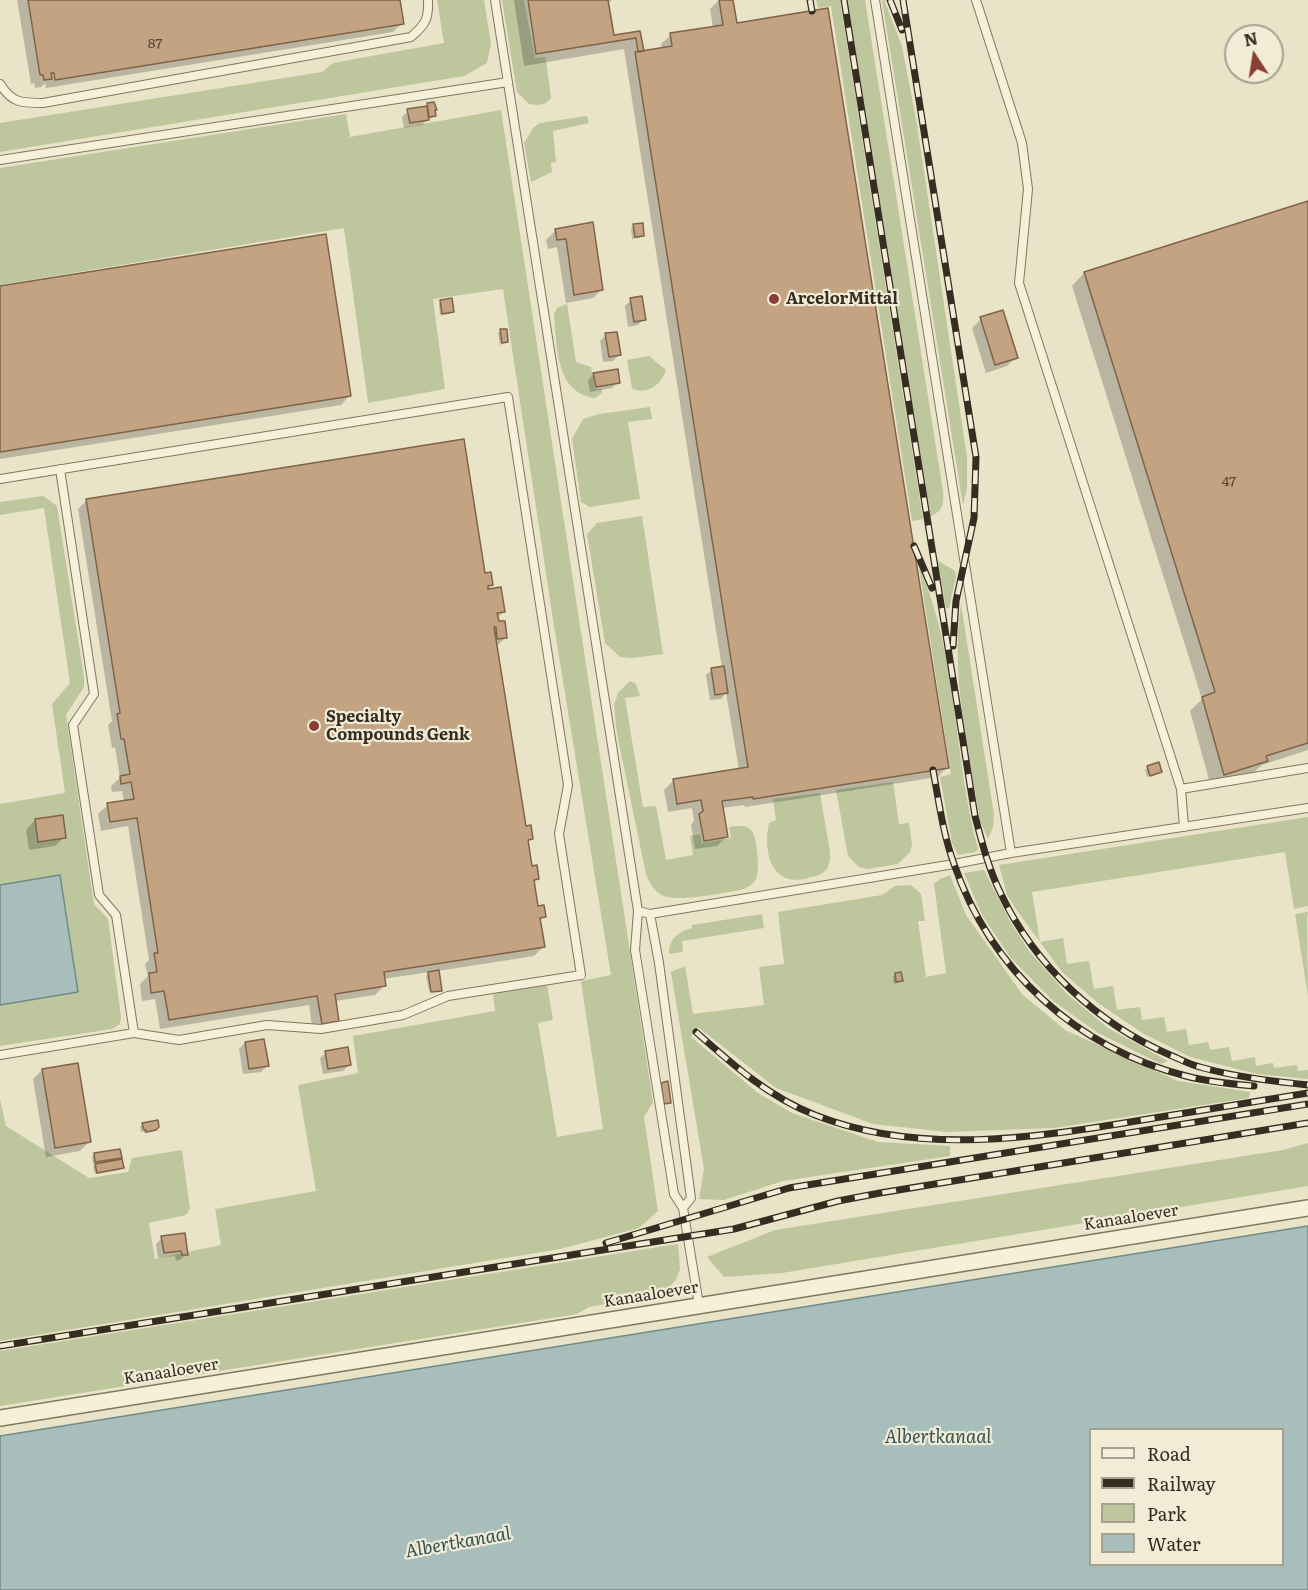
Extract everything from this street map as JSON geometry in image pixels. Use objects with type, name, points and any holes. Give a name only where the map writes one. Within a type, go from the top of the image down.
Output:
[{"type":"street","name":"Kanaaloever","points":[[0,1418],[1308,1208]]},
{"type":"lane","points":[[0,84],[7,95],[21,103],[43,103],[411,37],[424,26],[429,11],[428,0]]},
{"type":"lane","points":[[495,0],[638,911],[634,950],[674,1194],[683,1208],[699,1305]]},
{"type":"lane","points":[[875,0],[1011,853]]},
{"type":"lane","points":[[976,0],[1022,143],[1028,189],[1019,283],[1181,789],[1184,827]]},
{"type":"lane","points":[[0,160],[508,82]]},
{"type":"lane","points":[[0,479],[508,398],[568,785],[559,834],[581,975],[448,996],[403,1015],[321,1029],[267,1025],[178,1040],[134,1033],[0,1055]]},
{"type":"lane","points":[[60,469],[94,694],[73,725],[99,895],[116,915],[134,1033]]},
{"type":"lane","points":[[1181,789],[1308,768]]},
{"type":"lane","points":[[638,911],[650,914],[945,866],[1011,853],[1308,808]]},
{"type":"lane","points":[[650,914],[659,963],[691,1198],[683,1208]]},
{"type":"green space","points":[[437,0],[484,0],[491,44],[487,63],[464,76],[0,152],[0,123],[322,72],[333,63],[444,43]]},
{"type":"green space","points":[[502,0],[524,0],[535,58],[545,57],[546,60],[551,98],[546,103],[529,104],[517,92]]},
{"type":"green space","points":[[816,0],[840,0],[923,519],[912,521],[831,6],[818,8]]},
{"type":"green space","points":[[847,0],[865,0],[943,491],[942,507],[930,517]]},
{"type":"green space","points":[[882,0],[884,0],[902,46],[917,125],[967,457],[967,488],[963,505]]},
{"type":"green space","points":[[501,110],[653,1102],[644,1117],[658,1211],[639,1228],[560,1249],[0,1341],[0,1099],[6,1126],[89,1178],[128,1172],[132,1158],[182,1150],[190,1209],[186,1215],[149,1223],[155,1259],[221,1245],[215,1209],[316,1191],[298,1085],[358,1073],[353,1036],[495,1011],[493,993],[547,985],[553,1020],[538,1023],[557,1137],[603,1129],[581,981],[611,975],[554,626],[503,289],[433,299],[445,389],[368,403],[344,228],[0,285],[0,168],[346,114],[350,137]]},
{"type":"green space","points":[[587,116],[589,123],[553,131],[556,162],[551,163],[552,172],[531,182],[524,143],[533,128],[540,123]]},
{"type":"green space","points":[[567,304],[576,362],[591,367],[595,389],[602,389],[602,393],[595,398],[582,394],[572,387],[561,366],[554,314],[557,308]]},
{"type":"green space","points":[[649,356],[666,370],[664,375],[648,390],[632,388],[627,360]]},
{"type":"green space","points":[[650,407],[652,419],[628,422],[640,499],[590,507],[581,502],[572,439],[583,419],[599,414]]},
{"type":"green space","points":[[43,496],[57,506],[84,677],[84,687],[66,715],[94,904],[108,919],[121,1017],[120,1024],[112,1029],[0,1046],[0,804],[65,793],[52,704],[70,683],[44,508],[0,515],[0,502]]},
{"type":"green space","points":[[642,516],[663,654],[632,658],[620,657],[605,643],[587,534],[597,523]]},
{"type":"green space","points":[[937,560],[955,571],[956,577],[949,608],[946,608]]},
{"type":"green space","points":[[919,567],[932,600],[941,635],[970,814],[978,849],[975,852],[958,855],[952,843],[940,777],[951,774]]},
{"type":"green space","points":[[961,604],[994,815],[993,828],[988,839],[980,821],[962,713],[958,659]]},
{"type":"green space","points":[[630,681],[636,684],[640,696],[625,698],[643,807],[656,806],[666,860],[693,855],[690,836],[700,834],[702,843],[731,838],[729,827],[747,827],[754,834],[758,862],[756,879],[748,887],[713,895],[671,898],[661,895],[651,884],[646,874],[617,734],[614,705],[618,693]]},
{"type":"green space","points":[[893,782],[899,824],[909,823],[912,845],[910,852],[898,864],[868,869],[859,867],[848,856],[836,790]]},
{"type":"green space","points":[[820,793],[830,852],[828,866],[821,874],[810,878],[792,880],[783,877],[776,871],[768,854],[769,823],[776,820],[773,799]]},
{"type":"green space","points":[[1308,817],[1308,906],[1294,909],[1285,852],[1032,892],[1040,942],[1007,895],[999,865]]},
{"type":"green space","points":[[984,870],[1011,923],[1029,951],[1067,994],[1108,1028],[1168,1061],[1161,1064],[1098,1033],[1053,1001],[1010,957],[982,915],[964,873]]},
{"type":"green space","points":[[950,875],[966,915],[1022,994],[1065,1030],[1178,1081],[1250,1092],[1249,1098],[1054,1128],[947,1132],[873,1124],[776,1088],[698,1027],[691,1037],[758,1093],[792,1113],[878,1142],[950,1146],[950,1156],[783,1181],[724,1200],[699,1199],[704,1169],[671,972],[685,966],[693,1014],[764,1005],[759,967],[784,964],[778,912],[882,895],[895,886],[911,885],[921,894],[925,921],[918,921],[926,977],[946,973],[934,884]]},
{"type":"green space","points":[[1308,912],[1307,919],[1308,996],[1295,914]]},
{"type":"green space","points":[[762,914],[764,928],[682,941],[683,952],[669,954],[675,937],[692,928],[692,925]]},
{"type":"green space","points":[[1063,938],[1067,964],[1089,961],[1094,989],[1113,986],[1117,1010],[1140,1007],[1142,1020],[1164,1017],[1167,1032],[1186,1029],[1189,1045],[1208,1042],[1210,1050],[1229,1047],[1232,1061],[1255,1057],[1256,1066],[1273,1063],[1274,1068],[1297,1065],[1298,1071],[1308,1070],[1308,1079],[1257,1074],[1190,1057],[1144,1034],[1098,1003],[1062,972],[1040,942]]},
{"type":"green space","points":[[1308,1143],[1308,1186],[782,1273],[724,1277],[707,1257],[775,1230],[1283,1150]]},
{"type":"green space","points":[[678,1244],[680,1269],[676,1280],[661,1295],[589,1307],[577,1314],[0,1406],[0,1351]]},
{"type":"water","points":[[60,875],[78,992],[0,1005],[0,885]]},
{"type":"water","name":"Albertkanaal","points":[[1308,1226],[1308,1590],[0,1590],[0,1436]]},
{"type":"building","points":[[28,0],[400,0],[404,24],[55,80],[54,73],[51,73],[52,79],[44,80],[43,75],[40,75]]},
{"type":"building","points":[[528,0],[608,0],[614,35],[640,31],[644,51],[638,52],[636,38],[536,54]]},
{"type":"building","name":"ArcelorMittal","points":[[719,0],[733,0],[737,23],[828,8],[949,768],[753,799],[753,797],[722,801],[728,837],[704,841],[699,814],[703,811],[701,800],[677,804],[673,779],[748,767],[635,52],[672,46],[670,33],[723,25]]},
{"type":"building","points":[[434,102],[437,110],[435,110],[436,116],[429,117],[427,103]]},
{"type":"building","points":[[427,106],[429,120],[410,123],[407,109]]},
{"type":"building","points":[[1308,201],[1308,743],[1266,756],[1268,761],[1224,775],[1202,697],[1215,692],[1084,272]]},
{"type":"building","points":[[593,222],[603,290],[574,295],[566,239],[557,240],[555,229]]},
{"type":"building","points":[[643,223],[644,236],[635,237],[633,224]]},
{"type":"building","points":[[326,234],[351,396],[0,452],[0,286]]},
{"type":"building","points":[[642,296],[646,320],[634,322],[630,298]]},
{"type":"building","points":[[452,298],[454,312],[442,314],[440,300]]},
{"type":"building","points":[[1003,310],[1018,358],[995,365],[980,317]]},
{"type":"building","points":[[500,329],[507,329],[508,342],[502,343]]},
{"type":"building","points":[[617,332],[621,355],[609,357],[605,333]]},
{"type":"building","points":[[618,369],[620,383],[596,387],[593,373]]},
{"type":"building","name":"Specialty Compounds Genk","points":[[464,439],[485,573],[491,572],[493,585],[488,586],[488,589],[501,587],[505,612],[497,613],[499,621],[505,621],[507,638],[497,639],[496,627],[494,627],[526,826],[531,825],[533,839],[528,840],[532,866],[537,865],[539,879],[534,880],[538,906],[544,905],[546,917],[540,918],[545,947],[384,972],[386,986],[335,994],[339,1021],[322,1024],[317,996],[169,1020],[164,991],[151,993],[149,973],[157,972],[154,953],[158,953],[137,818],[110,822],[107,803],[134,799],[131,782],[121,784],[120,776],[130,774],[117,714],[120,713],[86,499]]},
{"type":"building","points":[[724,666],[728,693],[715,695],[711,668]]},
{"type":"building","points":[[1159,762],[1162,772],[1150,776],[1147,766]]},
{"type":"building","points":[[63,815],[66,838],[38,842],[35,819]]},
{"type":"building","points":[[439,970],[442,991],[431,992],[428,972]]},
{"type":"building","points":[[901,972],[903,981],[896,982],[895,973]]},
{"type":"building","points":[[264,1039],[269,1066],[249,1069],[245,1042]]},
{"type":"building","points":[[348,1047],[351,1065],[328,1069],[325,1051]]},
{"type":"building","points":[[78,1063],[91,1142],[55,1148],[42,1069]]},
{"type":"building","points":[[668,1081],[671,1103],[664,1104],[661,1083]]},
{"type":"building","points":[[158,1120],[159,1127],[156,1130],[146,1132],[144,1130],[142,1123]]},
{"type":"building","points":[[120,1149],[122,1158],[95,1162],[94,1153]]},
{"type":"building","points":[[122,1159],[124,1168],[97,1173],[95,1164]]},
{"type":"building","points":[[185,1233],[188,1255],[182,1255],[181,1251],[164,1253],[161,1236]]},
{"type":"railway","points":[[810,0],[812,11]]},
{"type":"railway","points":[[844,0],[975,816],[997,885],[1015,920],[1050,968],[1071,990],[1118,1027],[1143,1042],[1196,1066],[1240,1076],[1308,1085]]},
{"type":"railway","points":[[890,0],[902,30]]},
{"type":"railway","points":[[903,0],[976,457],[974,518],[956,601],[953,646]]},
{"type":"railway","points":[[914,546],[932,588]]},
{"type":"railway","points":[[933,770],[947,841],[970,903],[991,938],[1015,971],[1043,1000],[1074,1025],[1109,1046],[1146,1063],[1194,1078],[1254,1086]]},
{"type":"railway","points":[[696,1032],[752,1079],[798,1108],[855,1128],[895,1136],[977,1140],[1060,1133],[1308,1093]]},
{"type":"railway","points":[[606,1243],[789,1188],[1308,1104]]},
{"type":"railway","points":[[0,1346],[734,1229],[838,1201],[880,1193],[1308,1123]]},
{"type":"place","name":"ArcelorMittal","points":[[774,299]]},
{"type":"place","name":"Specialty Compounds Genk","points":[[314,726]]}]
